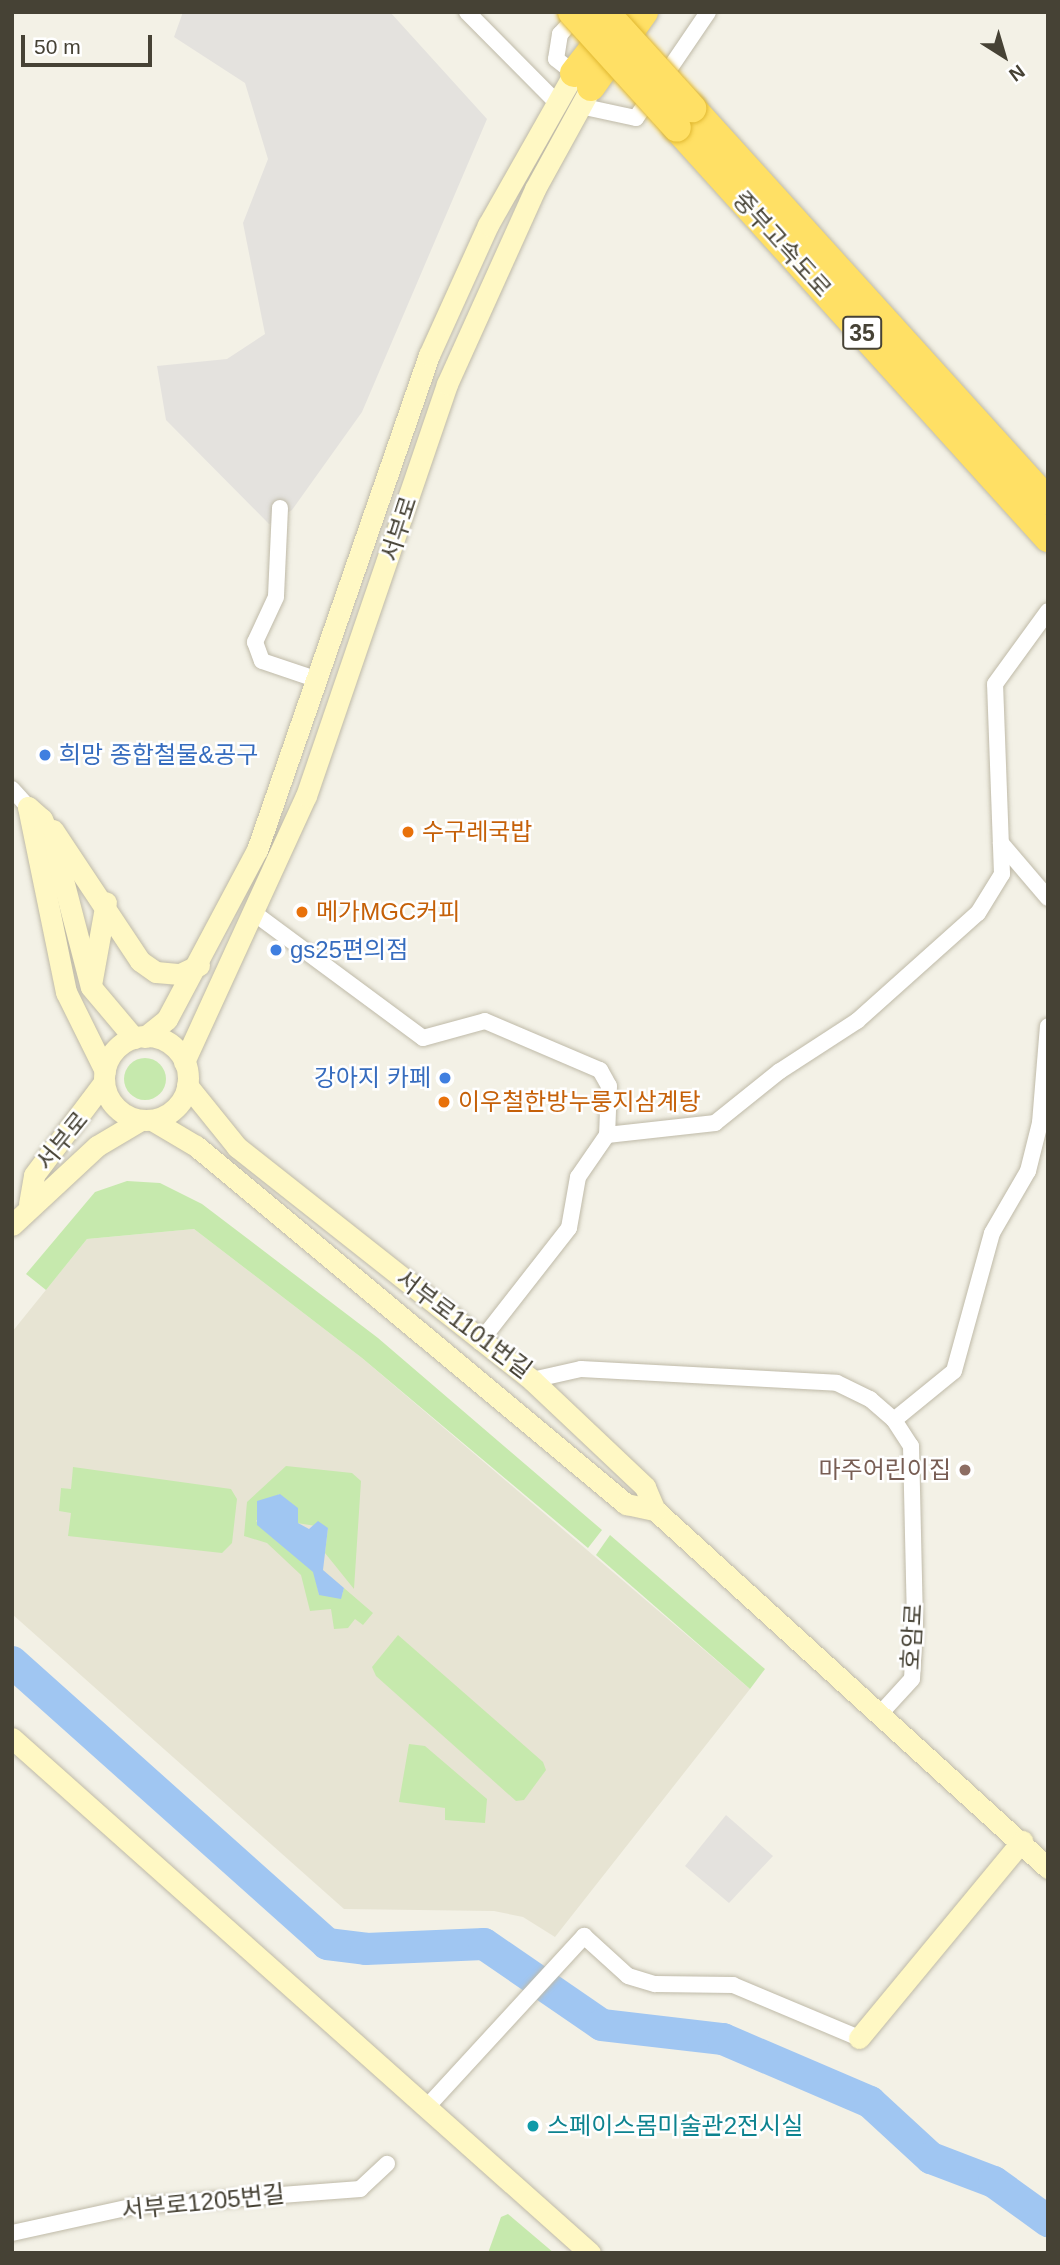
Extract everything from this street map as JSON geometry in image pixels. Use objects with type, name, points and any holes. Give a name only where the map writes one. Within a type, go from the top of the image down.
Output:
[{"type":"highway","name":"중부고속도로","points":[[572,12],[685,118],[1048,501]]},
{"type":"highway","name":"중부고속도로","points":[[605,12],[685,118],[1048,538]]},
{"type":"highway","name":"서부로","points":[[582,89],[621,12]]},
{"type":"highway","name":"서부로","points":[[582,89],[644,12]]},
{"type":"street","points":[[467,12],[557,103]]},
{"type":"street","points":[[580,12],[560,34],[556,59],[582,89],[636,118],[708,12]]},
{"type":"street","name":"서부로","points":[[139,1037],[167,1019],[199,965],[257,850],[429,355],[488,225],[557,103],[582,89]]},
{"type":"street","name":"서부로","points":[[184,1062],[306,796],[447,384],[582,89]]},
{"type":"street","points":[[280,508],[276,597],[255,642],[262,661],[318,680]]},
{"type":"street","points":[[607,1135],[715,1123],[780,1070],[857,1021],[978,914],[1002,874],[995,684],[1048,611]]},
{"type":"street","points":[[12,789],[35,813],[106,902],[140,961],[156,972],[180,974],[199,965]]},
{"type":"street","points":[[35,813],[91,987],[139,1037],[167,1042],[184,1062],[187,1085],[173,1111],[146,1120]]},
{"type":"street","points":[[35,813],[66,992],[105,1077],[112,1103],[183,1135],[626,1504],[655,1510]]},
{"type":"street","points":[[1001,843],[1048,898]]},
{"type":"street","points":[[91,987],[106,902]]},
{"type":"street","points":[[254,913],[422,1038],[485,1021],[600,1070],[609,1086],[607,1135],[578,1177],[569,1228],[480,1342]]},
{"type":"street","points":[[894,1420],[954,1371],[992,1233],[1028,1171],[1040,1123],[1048,1026]]},
{"type":"street","points":[[105,1077],[115,1051],[139,1037]]},
{"type":"street","name":"서부로","points":[[29,1204],[34,1175],[105,1077]]},
{"type":"street","name":"서부로1101번길","points":[[187,1085],[237,1147],[480,1342],[532,1380],[581,1369],[823,1382],[870,1399],[894,1420],[911,1446]]},
{"type":"street","name":"서부로","points":[[12,1225],[29,1204],[59,1187],[97,1146],[146,1120]]},
{"type":"street","points":[[532,1380],[645,1487],[655,1510],[1021,1840],[1048,1868]]},
{"type":"street","name":"호암로","points":[[880,1714],[912,1679],[911,1446]]},
{"type":"street","points":[[12,1738],[583,2246]]},
{"type":"street","points":[[426,2108],[584,1937],[628,1976],[655,1984],[733,1984],[859,2038],[1021,1840]]},
{"type":"street","name":"서부로1205번길","points":[[12,2233],[135,2206],[360,2189],[387,2164]]},
{"type":"shaded area","points":[[183,12],[390,12],[487,119],[362,412],[292,510],[269,524],[166,420],[157,366],[227,359],[265,334],[243,223],[268,159],[245,83],[174,37]]},
{"type":"shaded area","points":[[194,1229],[362,1358],[750,1689],[555,1937],[523,1917],[494,1911],[344,1909],[12,1614],[12,1332],[87,1239]]},
{"type":"shaded area","points":[[726,1815],[773,1856],[729,1903],[685,1866]]},
{"type":"green space","points":[[145,1058],[160,1064],[166,1079],[160,1094],[145,1100],[130,1094],[124,1079],[130,1064]]},
{"type":"green space","points":[[127,1181],[160,1183],[202,1204],[378,1338],[602,1530],[588,1548],[362,1358],[194,1229],[87,1239],[46,1290],[26,1274],[95,1192]]},
{"type":"green space","points":[[286,1466],[352,1473],[361,1481],[354,1589],[325,1553],[328,1528],[297,1523],[297,1508],[279,1494],[256,1521],[314,1572],[319,1595],[342,1595],[344,1588],[373,1613],[363,1625],[355,1619],[348,1628],[334,1629],[331,1609],[310,1611],[301,1575],[267,1543],[244,1536],[247,1502]]},
{"type":"green space","points":[[73,1467],[231,1489],[237,1499],[232,1543],[222,1553],[68,1536],[71,1513],[59,1511],[61,1488],[71,1489]]},
{"type":"green space","points":[[610,1535],[765,1669],[750,1689],[596,1555]]},
{"type":"green space","points":[[398,1635],[543,1762],[546,1770],[524,1800],[516,1801],[376,1676],[372,1667]]},
{"type":"green space","points":[[409,1744],[425,1746],[487,1799],[485,1823],[445,1820],[445,1808],[399,1802]]},
{"type":"green space","points":[[508,2214],[554,2253],[488,2253],[501,2217]]},
{"type":"water","points":[[280,1494],[298,1508],[298,1523],[309,1529],[318,1521],[328,1528],[323,1570],[344,1588],[341,1599],[319,1595],[313,1572],[257,1525],[257,1501]]},
{"type":"waterway","points":[[12,1662],[327,1944],[366,1949],[484,1944],[602,2025],[723,2039],[870,2102],[931,2158],[994,2182],[1048,2221]]},
{"type":"place","name":"희망 종합철물&공구","points":[[45,755]]},
{"type":"place","name":"수구레국밥","points":[[408,832]]},
{"type":"place","name":"메가MGC커피","points":[[302,912]]},
{"type":"place","name":"gs25편의점","points":[[276,950]]},
{"type":"place","name":"강아지 카페","points":[[445,1078]]},
{"type":"place","name":"이우철한방누룽지삼계탕","points":[[444,1102]]},
{"type":"place","name":"마주어린이집","points":[[965,1470]]},
{"type":"place","name":"스페이스몸미술관2전시실","points":[[533,2126]]}]
